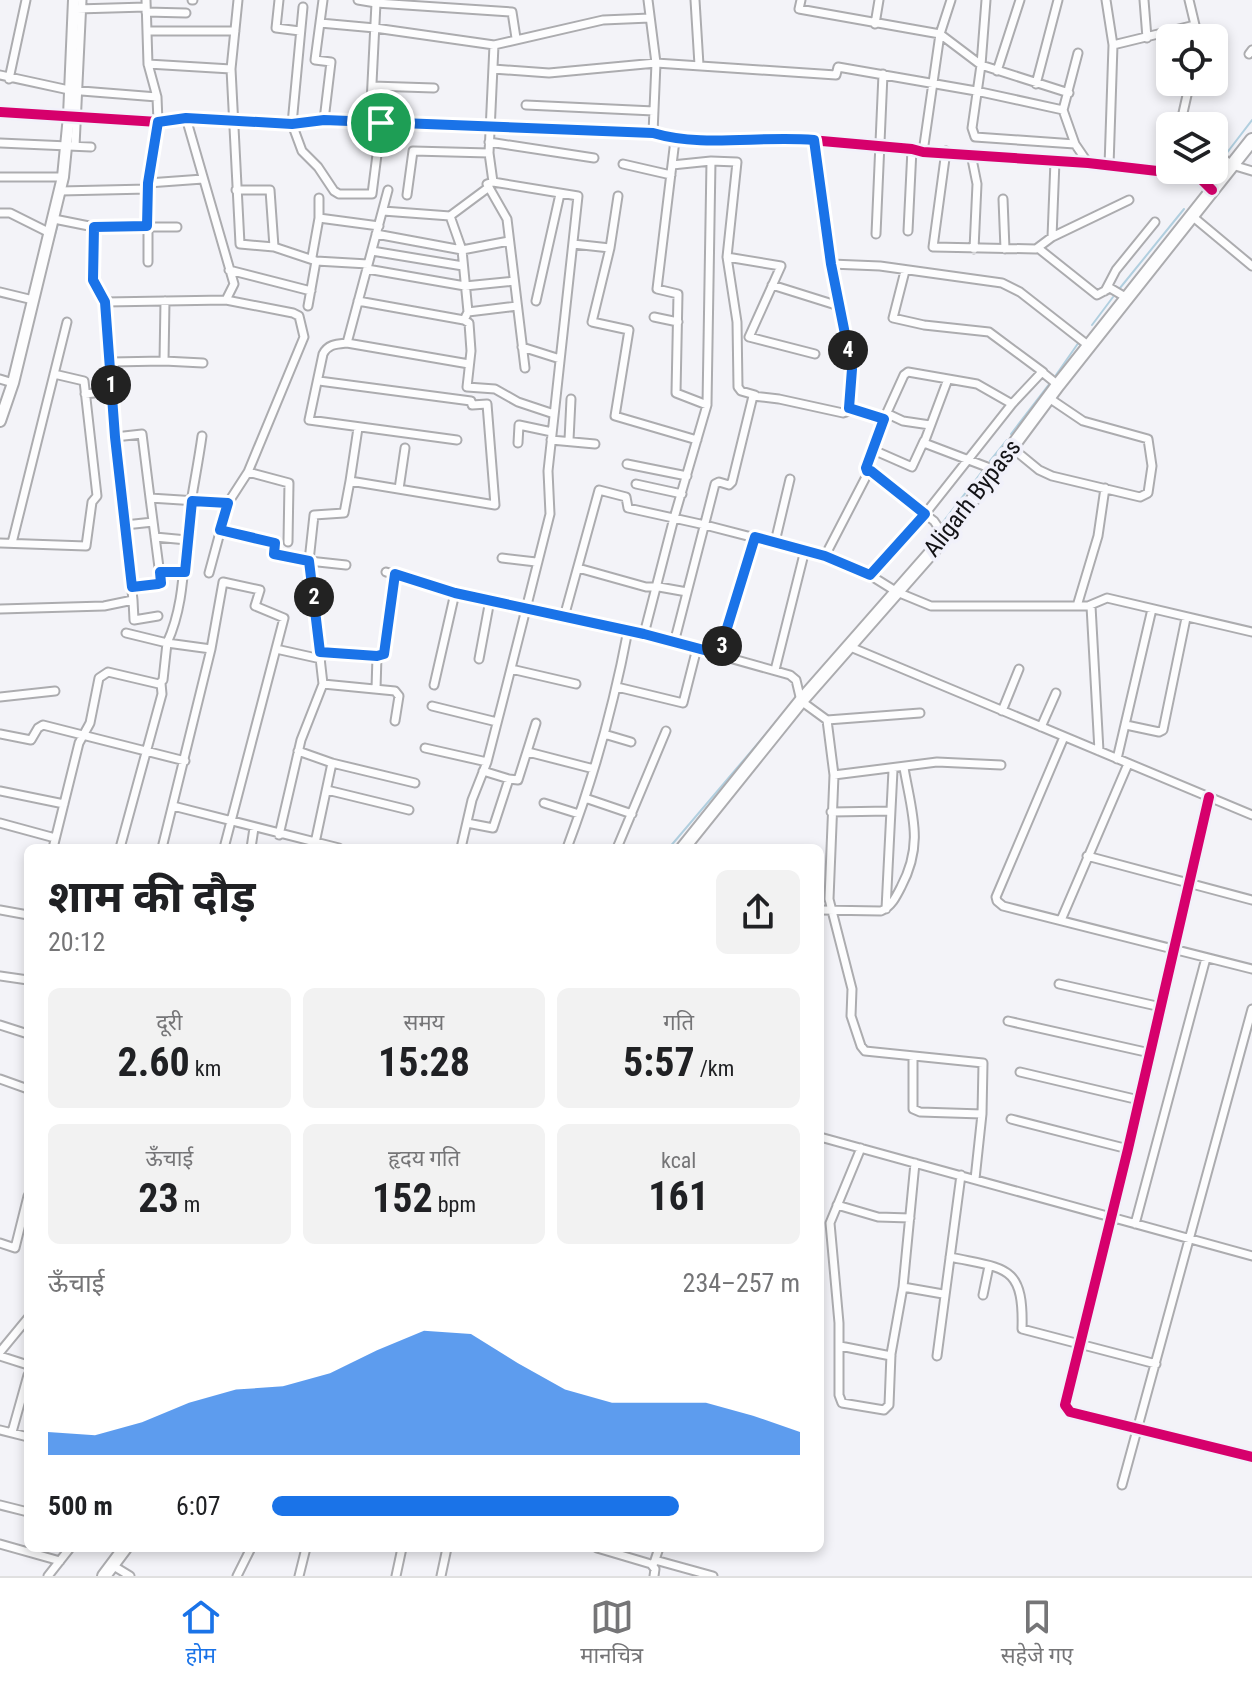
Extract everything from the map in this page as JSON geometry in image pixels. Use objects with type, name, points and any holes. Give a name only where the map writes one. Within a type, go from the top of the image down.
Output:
[{"type":"highway","name":"Aligarh Bypass","points":[[686,844],[801,701],[945,537],[1058,385],[1252,140]]},
{"type":"highway","points":[[108,1571],[122,1552]]},
{"type":"street","points":[[9,79],[26,0]]},
{"type":"street","points":[[0,421],[13,383],[70,146],[74,117],[76,6],[82,0]]},
{"type":"street","points":[[238,0],[231,69],[231,121],[240,244],[274,247],[314,259],[368,266],[465,286],[514,281]]},
{"type":"street","points":[[279,0],[276,28],[300,31]]},
{"type":"street","points":[[323,0],[315,60],[331,62],[324,120]]},
{"type":"street","points":[[358,0],[512,12]]},
{"type":"street","points":[[509,0],[516,38]]},
{"type":"street","points":[[648,0],[656,63],[653,133]]},
{"type":"street","points":[[695,0],[699,65]]},
{"type":"street","points":[[801,0],[799,9],[940,34],[981,65],[1069,93]]},
{"type":"street","points":[[875,24],[879,0]]},
{"type":"street","points":[[923,152],[940,34],[951,0]]},
{"type":"street","points":[[986,0],[972,128],[975,137],[1075,144]]},
{"type":"street","points":[[997,71],[1020,0]]},
{"type":"street","points":[[1036,84],[1058,0]]},
{"type":"street","points":[[1106,0],[1113,45],[1109,166]]},
{"type":"street","points":[[1144,0],[1147,38]]},
{"type":"street","points":[[1189,0],[1195,24]]},
{"type":"street","points":[[370,123],[376,3]]},
{"type":"street","points":[[76,6],[146,6],[186,13]]},
{"type":"street","points":[[146,6],[148,64],[157,97],[158,122],[148,186],[148,262]]},
{"type":"street","points":[[303,7],[292,124],[302,151],[318,167],[334,191],[339,194],[372,194],[381,123]]},
{"type":"street","points":[[320,23],[494,45],[603,20],[650,18]]},
{"type":"street","points":[[147,31],[235,31]]},
{"type":"street","points":[[1113,45],[1156,36]]},
{"type":"street","points":[[494,45],[489,142],[491,184],[507,219],[525,368]]},
{"type":"street","points":[[1078,53],[1063,110],[1075,144],[1088,163]]},
{"type":"street","points":[[493,69],[549,73],[656,63],[836,75],[838,67],[1063,110]]},
{"type":"street","points":[[148,64],[231,69]]},
{"type":"street","points":[[876,234],[883,74]]},
{"type":"street","points":[[0,75],[74,91],[157,97]]},
{"type":"street","points":[[372,86],[434,88]]},
{"type":"street","points":[[526,105],[654,111]]},
{"type":"street","points":[[0,112],[158,122],[186,118],[292,124],[324,120],[653,133],[675,140],[788,138],[923,152],[946,151],[1088,163],[1192,175],[1212,190]]},
{"type":"street","points":[[186,118],[234,284],[226,300]]},
{"type":"street","points":[[675,140],[657,289],[678,294],[676,393],[707,405]]},
{"type":"street","points":[[672,165],[737,162],[727,257],[737,322],[738,387],[755,395],[843,413],[849,408],[852,369],[831,264],[814,140]]},
{"type":"street","points":[[489,142],[594,158]]},
{"type":"street","points":[[0,143],[91,147]]},
{"type":"street","points":[[908,231],[912,149]]},
{"type":"street","points":[[407,195],[413,151],[489,153]]},
{"type":"street","points":[[946,151],[933,247],[1038,248],[1052,237],[1129,200]]},
{"type":"street","points":[[971,154],[977,184],[974,249]]},
{"type":"street","points":[[644,634],[707,405],[711,161]]},
{"type":"street","points":[[1052,237],[1055,161]]},
{"type":"street","points":[[1228,162],[1252,171]]},
{"type":"street","points":[[623,164],[671,175]]},
{"type":"street","points":[[0,177],[63,177]]},
{"type":"street","points":[[60,191],[203,179]]},
{"type":"street","points":[[383,211],[450,216],[491,184],[578,196],[548,471],[551,510],[497,722],[462,844]]},
{"type":"street","points":[[236,190],[270,190],[274,247]]},
{"type":"street","points":[[347,343],[388,190]]},
{"type":"street","points":[[536,301],[560,194]]},
{"type":"street","points":[[618,196],[610,248],[592,322],[629,330],[615,416],[697,440]]},
{"type":"street","points":[[308,306],[319,198]]},
{"type":"street","points":[[1003,199],[1005,249]]},
{"type":"street","points":[[0,213],[10,213],[50,233]]},
{"type":"street","points":[[1191,215],[1249,263],[1252,253]]},
{"type":"street","points":[[450,216],[462,250],[469,323],[467,387],[495,389],[518,402],[554,414]]},
{"type":"street","points":[[319,218],[462,250],[509,241]]},
{"type":"street","points":[[54,219],[94,227],[177,227]]},
{"type":"street","points":[[1104,292],[1116,270],[1155,222]]},
{"type":"street","points":[[94,227],[93,280],[105,302],[134,620],[158,616]]},
{"type":"street","points":[[573,244],[610,248]]},
{"type":"street","points":[[1038,248],[1097,295],[1112,289],[1127,298]]},
{"type":"street","points":[[372,251],[463,266]]},
{"type":"street","points":[[727,257],[781,266],[749,337],[815,354]]},
{"type":"street","points":[[831,264],[880,266],[1002,283],[1020,292],[1089,346]]},
{"type":"street","points":[[229,270],[311,291]]},
{"type":"street","points":[[905,271],[893,318],[924,325],[989,332],[1058,385]]},
{"type":"street","points":[[772,285],[839,306]]},
{"type":"street","points":[[0,292],[33,300]]},
{"type":"street","points":[[105,302],[226,300],[293,313],[299,316],[303,325],[304,337],[299,353],[248,472],[228,503],[209,573]]},
{"type":"street","points":[[164,361],[165,301]]},
{"type":"street","points":[[358,301],[466,316],[517,306]]},
{"type":"street","points":[[654,317],[678,322]]},
{"type":"street","points":[[12,543],[67,322]]},
{"type":"street","points":[[457,440],[309,420],[326,348],[347,343],[469,364]]},
{"type":"street","points":[[522,347],[560,359]]},
{"type":"street","points":[[111,362],[203,363]]},
{"type":"street","points":[[870,575],[925,514],[1009,412],[1012,404],[1043,372]]},
{"type":"street","points":[[825,556],[867,471],[871,449],[905,373],[977,384],[1012,404]]},
{"type":"street","points":[[0,543],[86,546],[92,502],[97,496],[84,381],[54,374]]},
{"type":"street","points":[[0,379],[13,383]]},
{"type":"street","points":[[871,449],[912,467],[948,379]]},
{"type":"street","points":[[319,381],[471,401],[472,405],[487,404],[495,505],[350,481]]},
{"type":"street","points":[[85,394],[112,391]]},
{"type":"street","points":[[674,643],[715,484],[729,485],[732,482],[755,395]]},
{"type":"street","points":[[1011,447],[1046,474],[1140,497],[1148,493],[1152,466],[1148,439],[1083,421],[1049,398]]},
{"type":"street","points":[[569,440],[571,399]]},
{"type":"street","points":[[849,408],[930,425]]},
{"type":"street","points":[[518,443],[519,425],[552,436],[595,444]]},
{"type":"street","points":[[279,835],[298,751],[323,684],[309,561],[314,515],[344,513],[358,428]]},
{"type":"street","points":[[115,437],[142,434],[160,572],[161,583],[132,587]]},
{"type":"street","points":[[121,844],[162,694],[167,643],[185,572],[202,436]]},
{"type":"street","points":[[924,441],[926,445],[995,470]]},
{"type":"street","points":[[399,489],[405,448]]},
{"type":"street","points":[[627,464],[687,476]]},
{"type":"street","points":[[867,471],[925,514],[945,537]]},
{"type":"street","points":[[248,472],[289,483],[288,542]]},
{"type":"street","points":[[775,542],[790,479]]},
{"type":"street","points":[[636,484],[682,494]]},
{"type":"street","points":[[1077,606],[1098,536],[1105,488]]},
{"type":"street","points":[[564,617],[598,490],[626,497],[628,508],[825,556],[935,607],[1091,606],[1107,598],[1252,632]]},
{"type":"street","points":[[150,498],[228,503]]},
{"type":"street","points":[[125,525],[153,522]]},
{"type":"street","points":[[220,530],[275,543],[274,554],[346,565]]},
{"type":"street","points":[[155,537],[187,540]]},
{"type":"street","points":[[719,654],[755,537]]},
{"type":"street","points":[[775,670],[805,550]]},
{"type":"street","points":[[502,558],[536,562]]},
{"type":"street","points":[[578,568],[646,587],[687,592]]},
{"type":"street","points":[[160,572],[185,572]]},
{"type":"street","points":[[276,649],[321,656],[377,656],[385,652],[390,573],[455,593],[628,630],[775,670],[794,677],[801,701],[827,720],[920,713]]},
{"type":"street","points":[[163,844],[211,649],[223,582],[260,590],[255,606],[284,618],[225,844]]},
{"type":"street","points":[[434,685],[455,593]]},
{"type":"street","points":[[0,609],[104,606],[133,600]]},
{"type":"street","points":[[479,659],[490,600]]},
{"type":"street","points":[[1091,606],[1099,751]]},
{"type":"street","points":[[1117,759],[1152,609]]},
{"type":"street","points":[[1126,725],[1159,732],[1163,730],[1186,618]]},
{"type":"street","points":[[568,844],[604,734],[628,630]]},
{"type":"street","points":[[126,633],[211,649]]},
{"type":"street","points":[[848,646],[1252,815]]},
{"type":"street","points":[[617,687],[683,703],[697,648]]},
{"type":"street","points":[[376,689],[377,656]]},
{"type":"street","points":[[511,669],[576,684]]},
{"type":"street","points":[[1002,711],[1019,669]]},
{"type":"street","points":[[54,844],[79,743],[90,723],[99,678],[108,672],[161,683]]},
{"type":"street","points":[[323,684],[398,694],[395,721]]},
{"type":"street","points":[[0,697],[55,691]]},
{"type":"street","points":[[1041,727],[1056,693]]},
{"type":"street","points":[[432,706],[497,722]]},
{"type":"street","points":[[827,720],[834,775],[829,895],[852,989],[851,1016],[861,1046],[868,1052],[983,1063],[982,1114],[975,1179]]},
{"type":"street","points":[[425,748],[485,766],[518,781],[536,723]]},
{"type":"street","points":[[0,734],[31,740],[43,725],[185,761]]},
{"type":"street","points":[[619,844],[666,731]]},
{"type":"street","points":[[604,734],[631,742]]},
{"type":"street","points":[[1064,737],[996,897],[997,901],[1003,906],[1252,969]]},
{"type":"street","points":[[298,751],[332,763],[415,783]]},
{"type":"street","points":[[528,752],[594,769]]},
{"type":"street","points":[[834,775],[942,762],[1001,765]]},
{"type":"street","points":[[315,843],[332,763]]},
{"type":"street","points":[[1061,920],[1128,764]]},
{"type":"street","points":[[886,909],[909,873],[916,846],[904,768]]},
{"type":"street","points":[[886,909],[893,770]]},
{"type":"street","points":[[467,823],[493,828],[509,779]]},
{"type":"street","points":[[327,790],[409,810]]},
{"type":"street","points":[[0,791],[64,804]]},
{"type":"street","points":[[1209,797],[1065,1405],[1067,1411],[1138,1431],[1252,1457]]},
{"type":"street","points":[[585,798],[632,814]]},
{"type":"street","points":[[544,803],[579,814]]},
{"type":"street","points":[[173,806],[319,844]]},
{"type":"street","points":[[831,812],[890,811]]},
{"type":"street","points":[[0,823],[55,838]]},
{"type":"street","points":[[252,844],[254,828]]},
{"type":"street","points":[[1087,856],[1252,900]]},
{"type":"street","points":[[824,910],[886,909]]},
{"type":"street","points":[[0,910],[24,914]]},
{"type":"street","points":[[1135,1224],[1206,958]]},
{"type":"street","points":[[0,976],[24,979]]},
{"type":"street","points":[[1059,984],[1161,1007]]},
{"type":"street","points":[[1122,1485],[1250,1028],[1252,1009]]},
{"type":"street","points":[[1008,1021],[1150,1053]]},
{"type":"street","points":[[0,1025],[24,1033]]},
{"type":"street","points":[[913,1056],[912,1106],[916,1111],[982,1114]]},
{"type":"street","points":[[1020,1072],[1139,1100]]},
{"type":"street","points":[[0,1079],[24,1088]]},
{"type":"street","points":[[1011,1119],[1128,1149]]},
{"type":"street","points":[[824,1138],[1252,1256]]},
{"type":"street","points":[[861,1148],[831,1219],[830,1229],[835,1260],[840,1346],[839,1395],[842,1403],[887,1410],[889,1405],[891,1356],[903,1287],[915,1163]]},
{"type":"street","points":[[937,1356],[961,1175]]},
{"type":"street","points":[[837,1205],[878,1217],[910,1218]]},
{"type":"street","points":[[0,1243],[15,1248],[24,1212]]},
{"type":"street","points":[[17,1240],[24,1242]]},
{"type":"street","points":[[950,1257],[1008,1271],[1017,1281],[1022,1297],[1022,1329],[1156,1364]]},
{"type":"street","points":[[983,1295],[989,1266]]},
{"type":"street","points":[[903,1287],[943,1294]]},
{"type":"street","points":[[24,1330],[1,1357],[24,1364]]},
{"type":"street","points":[[840,1346],[891,1356]]},
{"type":"street","points":[[12,1432],[24,1389]]},
{"type":"street","points":[[0,1430],[24,1436]]},
{"type":"street","points":[[0,1505],[24,1511]]},
{"type":"street","points":[[0,1544],[24,1551]]},
{"type":"street","points":[[28,1552],[60,1561]]},
{"type":"street","points":[[48,1576],[67,1552]]},
{"type":"street","points":[[237,1576],[249,1552]]},
{"type":"street","points":[[299,1576],[305,1552]]},
{"type":"street","points":[[396,1576],[401,1552]]},
{"type":"street","points":[[441,1576],[446,1552]]},
{"type":"street","points":[[612,1552],[713,1576]]},
{"type":"street","points":[[654,1576],[658,1552]]},
{"type":"street","points":[[108,1571],[130,1576]]},
{"type":"waterway","points":[[1228,151],[1252,120]]},
{"type":"waterway","points":[[59,218],[61,204]]},
{"type":"waterway","points":[[1120,288],[1184,209]]},
{"type":"waterway","points":[[52,245],[58,224]]},
{"type":"waterway","points":[[1092,325],[1113,297]]},
{"type":"waterway","points":[[1056,375],[1079,342]]},
{"type":"waterway","points":[[1011,434],[1050,383]]},
{"type":"waterway","points":[[990,461],[1007,440]]},
{"type":"waterway","points":[[943,522],[984,469]]},
{"type":"waterway","points":[[672,844],[782,715]]},
{"type":"cycle path","points":[[0,112],[158,122],[186,118],[292,124],[324,120],[653,133],[675,140],[788,138],[923,152],[1088,163],[1192,175],[1212,190]]},
{"type":"cycle path","points":[[1209,797],[1065,1405],[1070,1412],[1252,1457]]},
{"type":"route","points":[[186,118],[292,124],[324,120],[381,123],[653,133],[675,140],[814,140],[831,264],[853,376],[849,408],[884,419],[866,468],[925,514],[870,575],[825,556],[755,537],[719,654],[644,634],[455,593],[395,574],[384,654],[320,652],[309,561],[274,554],[275,543],[220,530],[228,503],[192,501],[185,572],[160,572],[161,583],[132,587],[115,437],[105,302],[93,280],[94,227],[147,226],[148,183],[158,122],[186,118]]}]
